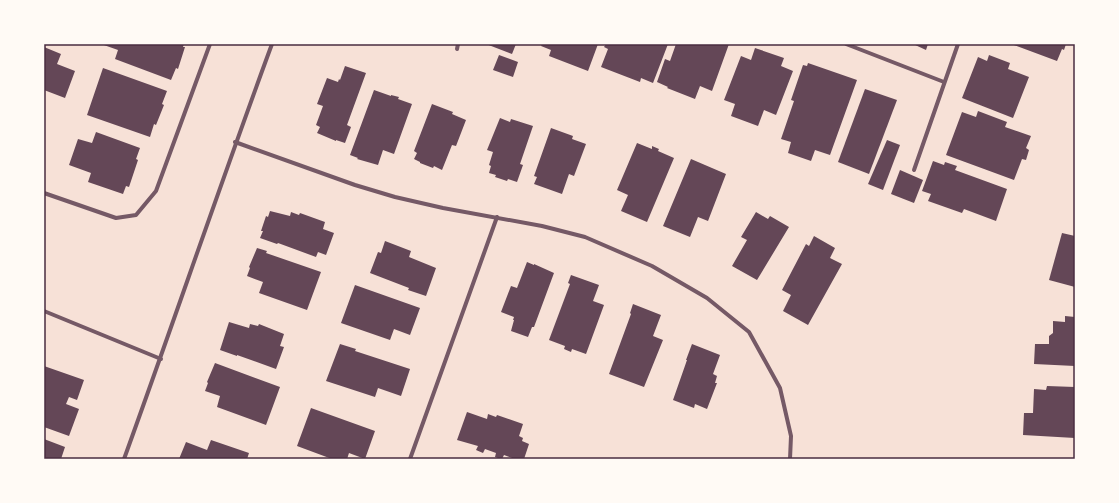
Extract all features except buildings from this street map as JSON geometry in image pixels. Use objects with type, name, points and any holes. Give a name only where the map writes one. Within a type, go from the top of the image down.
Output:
[{"type":"street","points":[[44,192],[116,218],[136,215],[156,191],[210,44]]},
{"type":"street","points":[[124,459],[161,359],[235,142],[272,44]]},
{"type":"street","points":[[846,44],[944,82]]},
{"type":"street","points":[[914,170],[958,44]]},
{"type":"street","points":[[235,142],[355,185],[388,195],[443,208],[542,226],[585,238],[652,266],[707,298],[748,332],[780,388],[791,436],[790,459]]},
{"type":"street","points":[[410,459],[497,217]]},
{"type":"street","points":[[44,311],[161,359]]}]
